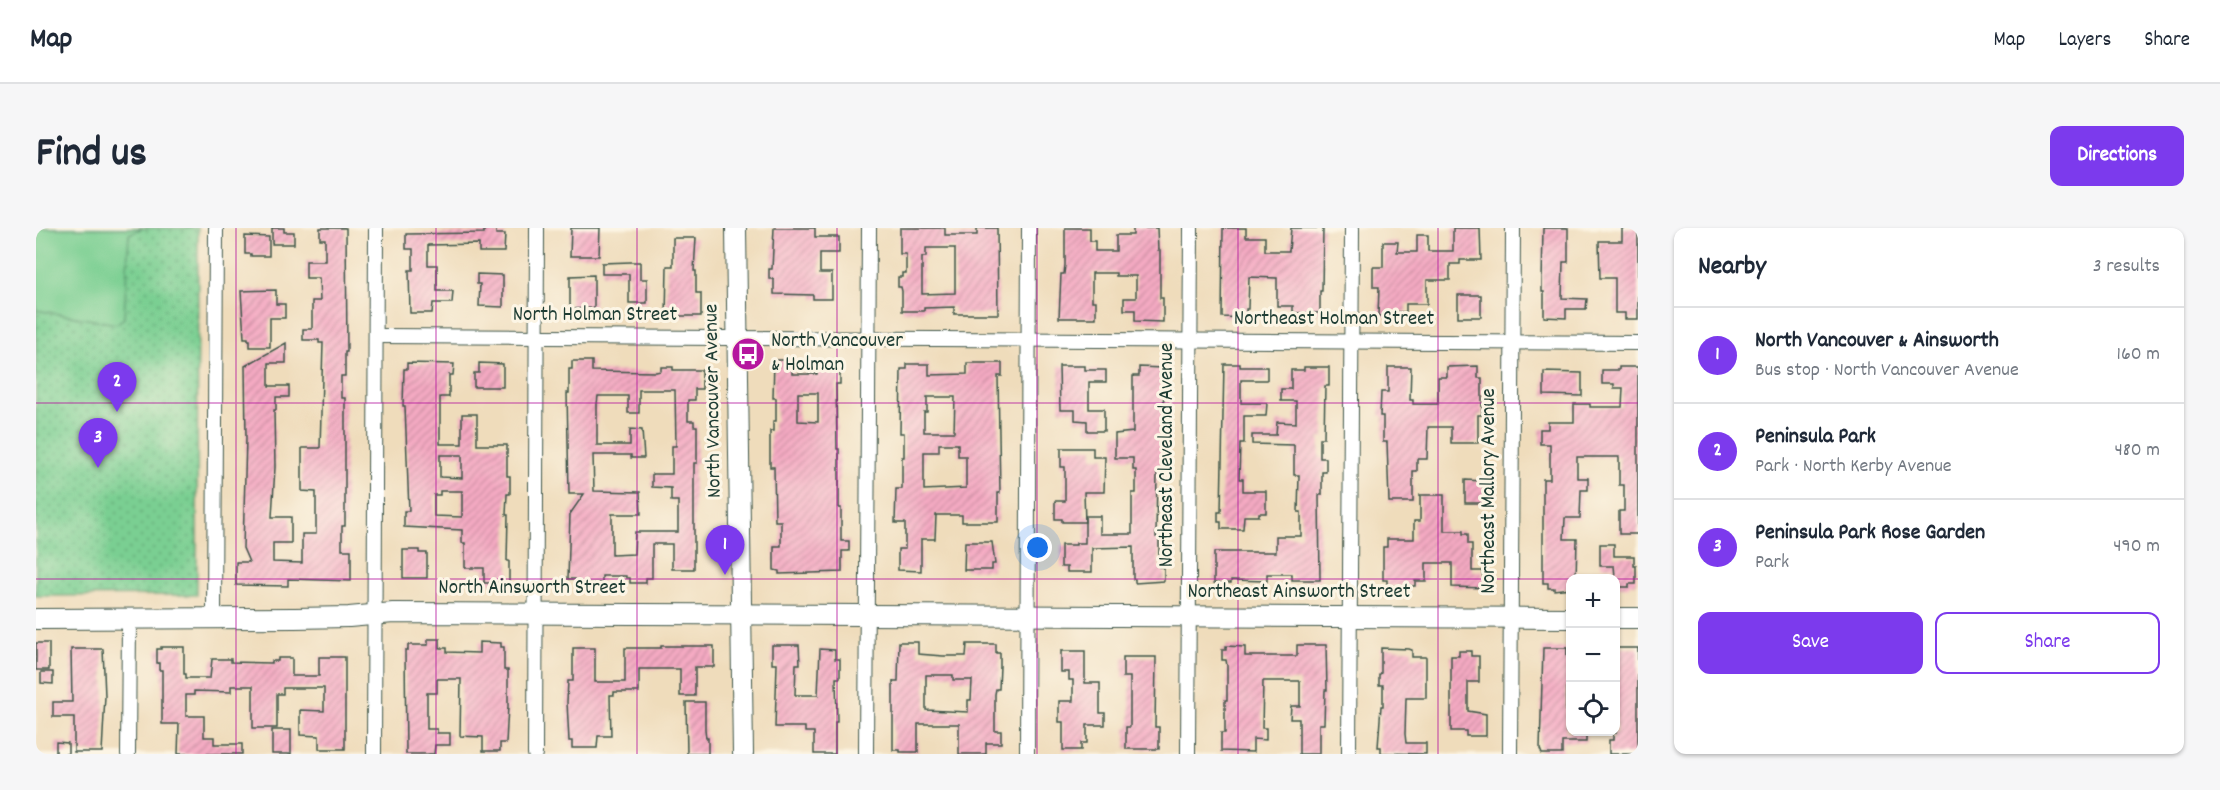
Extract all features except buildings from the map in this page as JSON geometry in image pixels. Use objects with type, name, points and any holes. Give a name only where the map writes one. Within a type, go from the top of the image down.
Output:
[{"type":"street","points":[[214,618],[216,228]]},
{"type":"street","points":[[374,754],[376,228]]},
{"type":"street","points":[[535,754],[537,228]]},
{"type":"street","name":"North Vancouver Avenue","points":[[736,228],[743,754]]},
{"type":"street","points":[[866,754],[868,228]]},
{"type":"street","points":[[1027,754],[1029,228]]},
{"type":"street","name":"Northeast Cleveland Avenue","points":[[1188,754],[1191,228]]},
{"type":"street","points":[[1349,754],[1352,228]]},
{"type":"street","name":"Northeast Mallory Avenue","points":[[1510,754],[1513,228]]},
{"type":"street","name":"North Holman Street","points":[[376,336],[1029,339]]},
{"type":"street","name":"Northeast Holman Street","points":[[1029,339],[1638,343]]},
{"type":"street","name":"North Ainsworth Street","points":[[36,619],[338,617],[393,613],[1028,616]]},
{"type":"street","name":"Northeast Ainsworth Street","points":[[1028,616],[1566,618]]},
{"type":"street","points":[[1620,618],[1638,618]]},
{"type":"street","points":[[128,754],[129,619]]},
{"type":"green space","points":[[36,228],[198,228],[197,595],[36,596]]},
{"type":"green space","points":[[36,228],[143,228],[129,234],[124,318],[116,324],[36,310]]},
{"type":"place","name":"North Vancouver & Holman","points":[[748,354]]},
{"type":"place","name":"Peninsula Park","points":[[117,412]]},
{"type":"place","name":"Peninsula Park Rose Garden","points":[[98,468]]},
{"type":"place","name":"North Vancouver & Ainsworth","points":[[725,575]]}]
